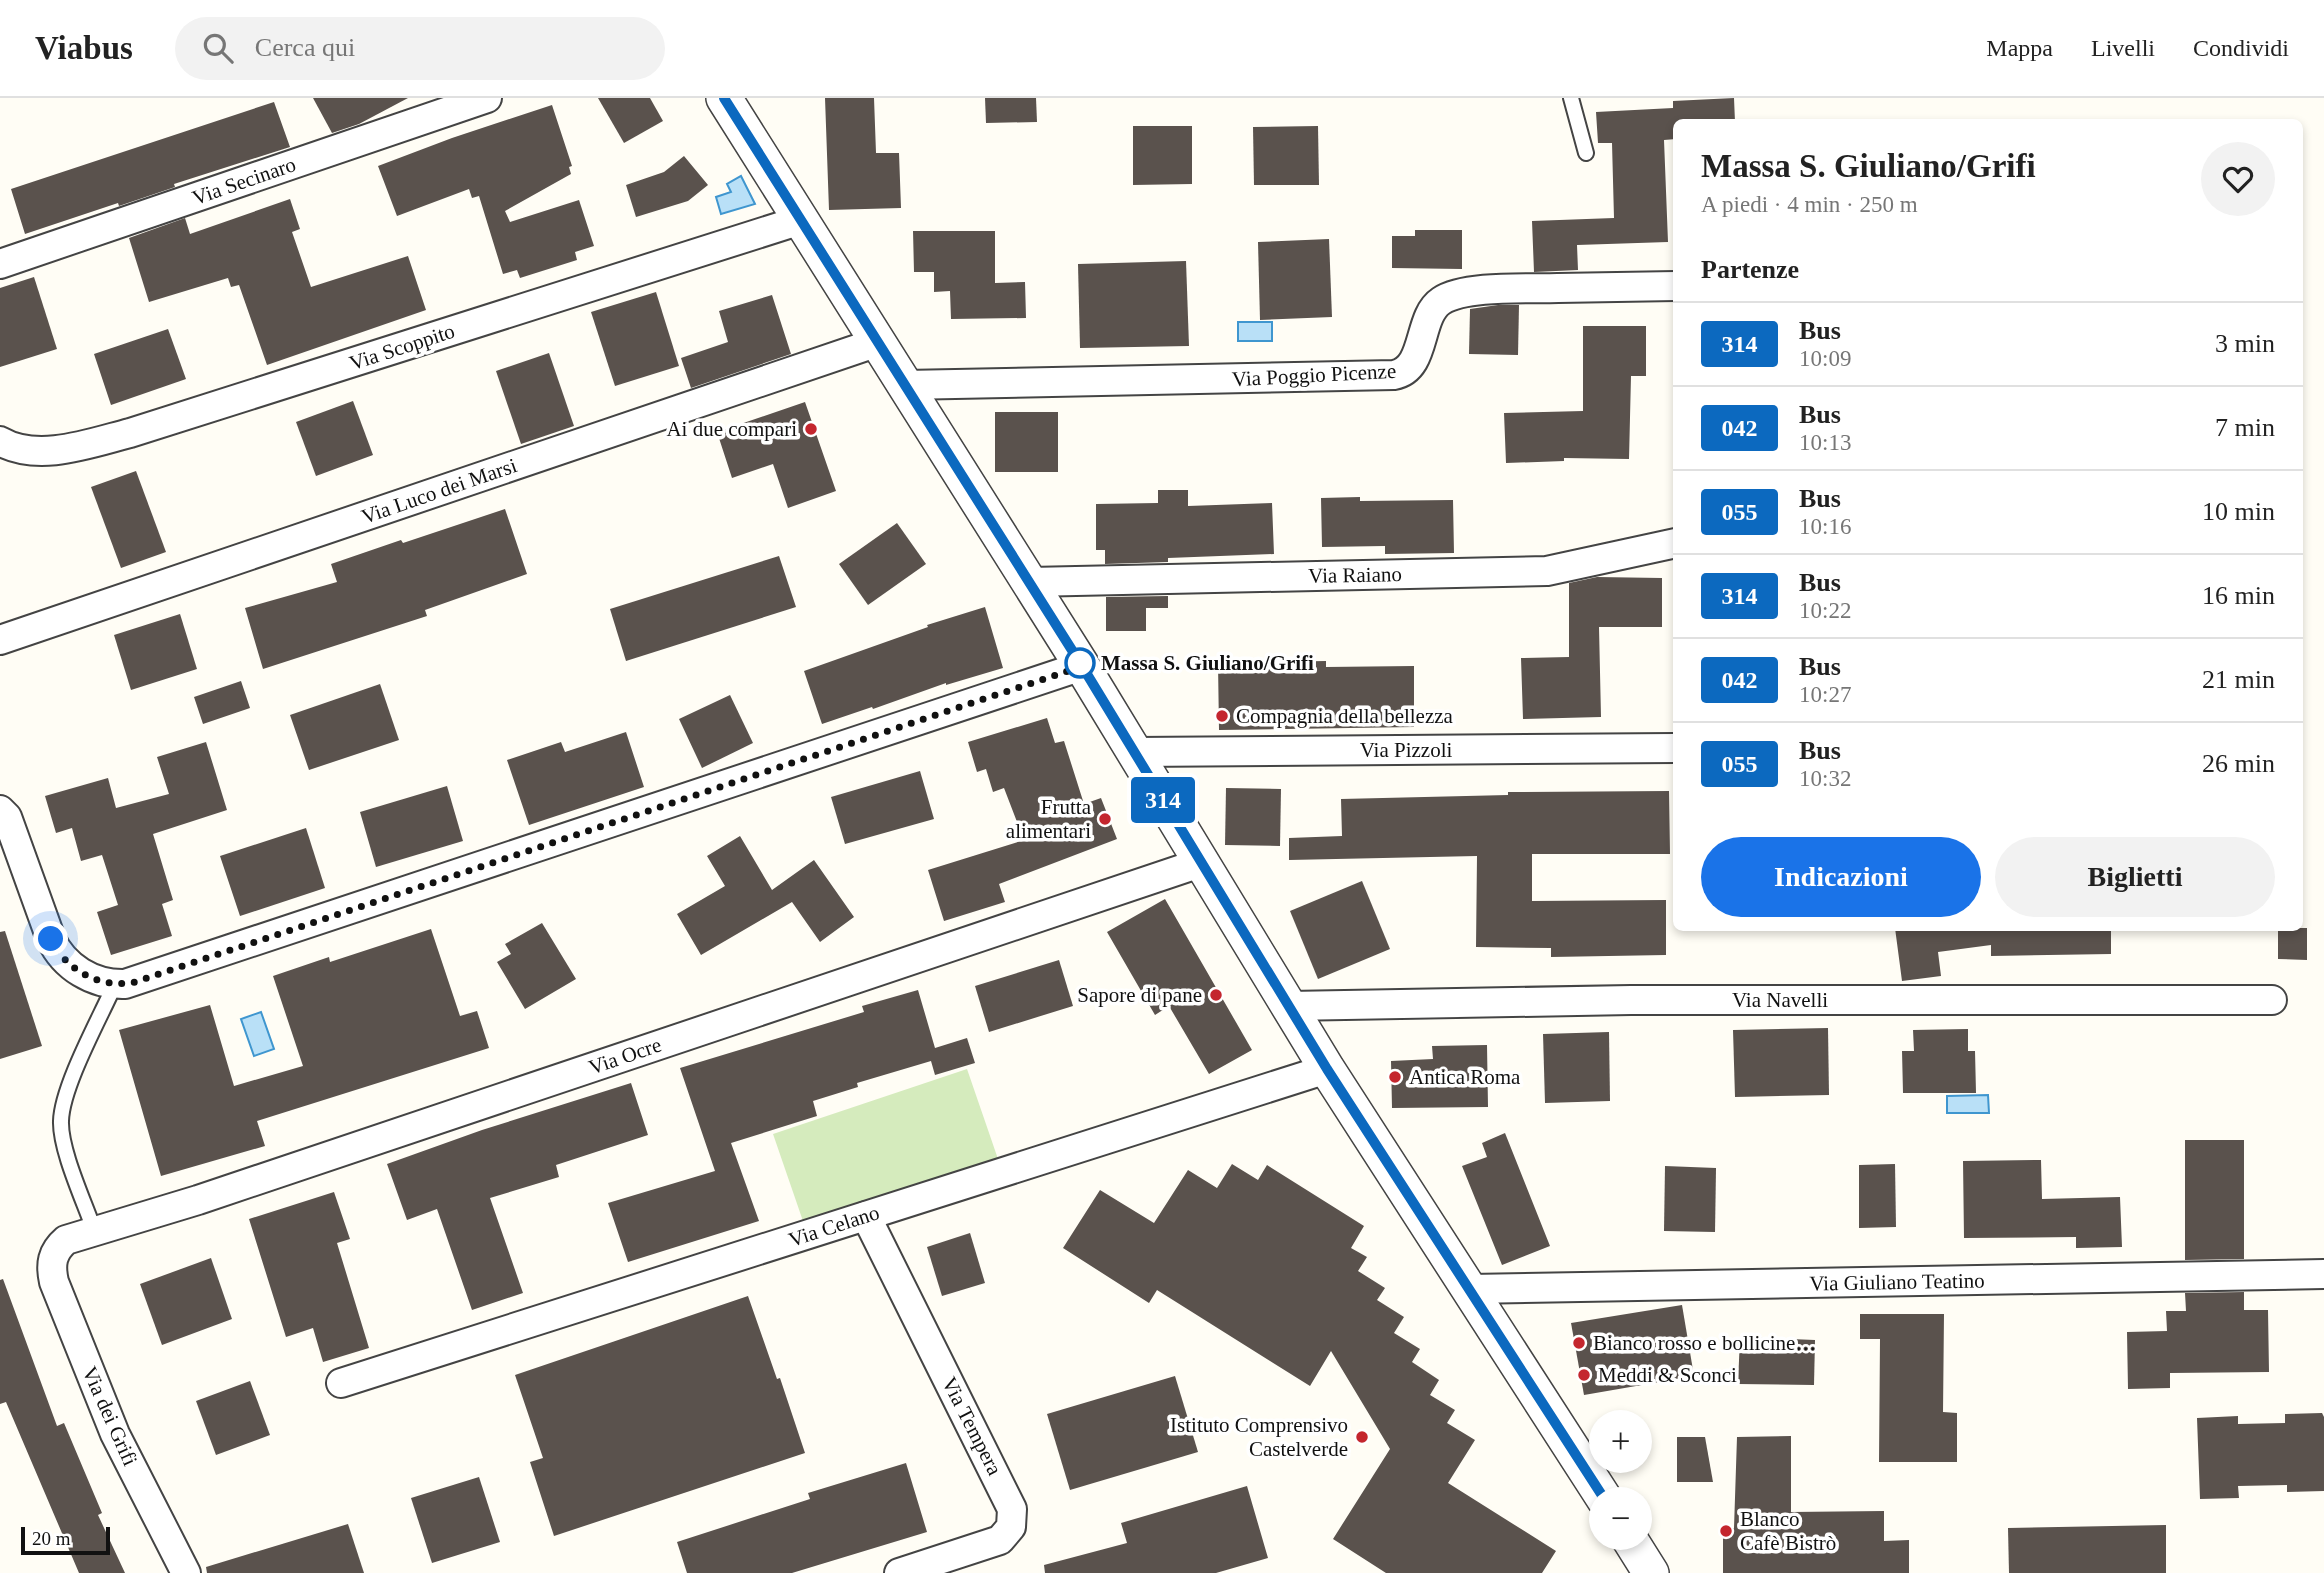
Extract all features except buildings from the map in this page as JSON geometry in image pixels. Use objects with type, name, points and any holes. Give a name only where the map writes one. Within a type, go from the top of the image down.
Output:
[{"type":"street","name":"Via Secinaro","points":[[0,264],[487,98]]},
{"type":"street","points":[[724,98],[1030,582],[1327,1069],[1597,1487]]},
{"type":"street","name":"Via Scoppito","points":[[0,441],[18,449],[44,450],[130,433],[801,220]]},
{"type":"street","name":"Via Poggio Picenze","points":[[905,385],[1394,375],[1402,373],[1412,364],[1433,308],[1453,296],[1495,289],[1673,286]]},
{"type":"street","name":"Via Luco dei Marsi","points":[[0,640],[878,342]]},
{"type":"street","name":"Via Raiano","points":[[1030,582],[1547,571],[1673,544]]},
{"type":"street","points":[[0,810],[7,817],[61,957],[90,977],[115,984],[135,982],[1082,666]]},
{"type":"street","name":"Via Pizzoli","points":[[1135,752],[1673,748]]},
{"type":"street","name":"Via Ocre","points":[[54,1254],[66,1240],[94,1230],[211,1195],[1200,863]]},
{"type":"street","name":"Via Navelli","points":[[1289,1006],[1630,1000],[2272,1000]]},
{"type":"street","name":"Via Celano","points":[[341,1383],[1327,1069]]},
{"type":"street","name":"Via Tempera","points":[[866,1216],[1012,1509],[1011,1527],[1000,1540],[899,1573]]},
{"type":"street","name":"Via dei Grifi","points":[[54,1254],[51,1264],[54,1282],[115,1434],[186,1573]]},
{"type":"street","name":"Via Giuliano Teatino","points":[[1470,1289],[2324,1274]]},
{"type":"street","points":[[1637,1550],[1651,1573]]},
{"type":"lane","points":[[1572,98],[1586,153]]},
{"type":"lane","points":[[94,1230],[65,1144],[61,1121],[67,1092],[115,984]]},
{"type":"green space","points":[[967,1069],[998,1159],[804,1224],[773,1134]]},
{"type":"water","points":[[741,176],[755,204],[721,214],[716,197],[731,192],[727,184]]},
{"type":"water","points":[[1238,322],[1272,322],[1272,341],[1238,341]]},
{"type":"water","points":[[261,1012],[274,1049],[254,1056],[241,1019]]},
{"type":"water","points":[[1988,1095],[1989,1113],[1947,1113],[1947,1096]]},
{"type":"bus line","name":"314","points":[[724,98],[1082,666],[1327,1069],[1597,1487]]},
{"type":"place","name":"Ai due compari","points":[[811,429]]},
{"type":"place","name":"Massa S. Giuliano/Grifi","points":[[1080,663]]},
{"type":"place","name":"Compagnia della bellezza","points":[[1222,716]]},
{"type":"place","name":"Frutta alimentari","points":[[1105,819]]},
{"type":"place","name":"Sapore di pane","points":[[1216,995]]},
{"type":"place","name":"Antica Roma","points":[[1395,1077]]},
{"type":"place","name":"Bianco rosso e bollicine…","points":[[1579,1343]]},
{"type":"place","name":"Meddi & Sconci","points":[[1584,1375]]},
{"type":"place","name":"Istituto Comprensivo Castelverde","points":[[1362,1437]]},
{"type":"place","name":"Blanco Cafè Bistrò","points":[[1726,1531]]},
{"type":"route","points":[[51,939],[61,957],[78,971],[102,982],[135,982],[1065,672],[1082,666],[1080,663]]}]
